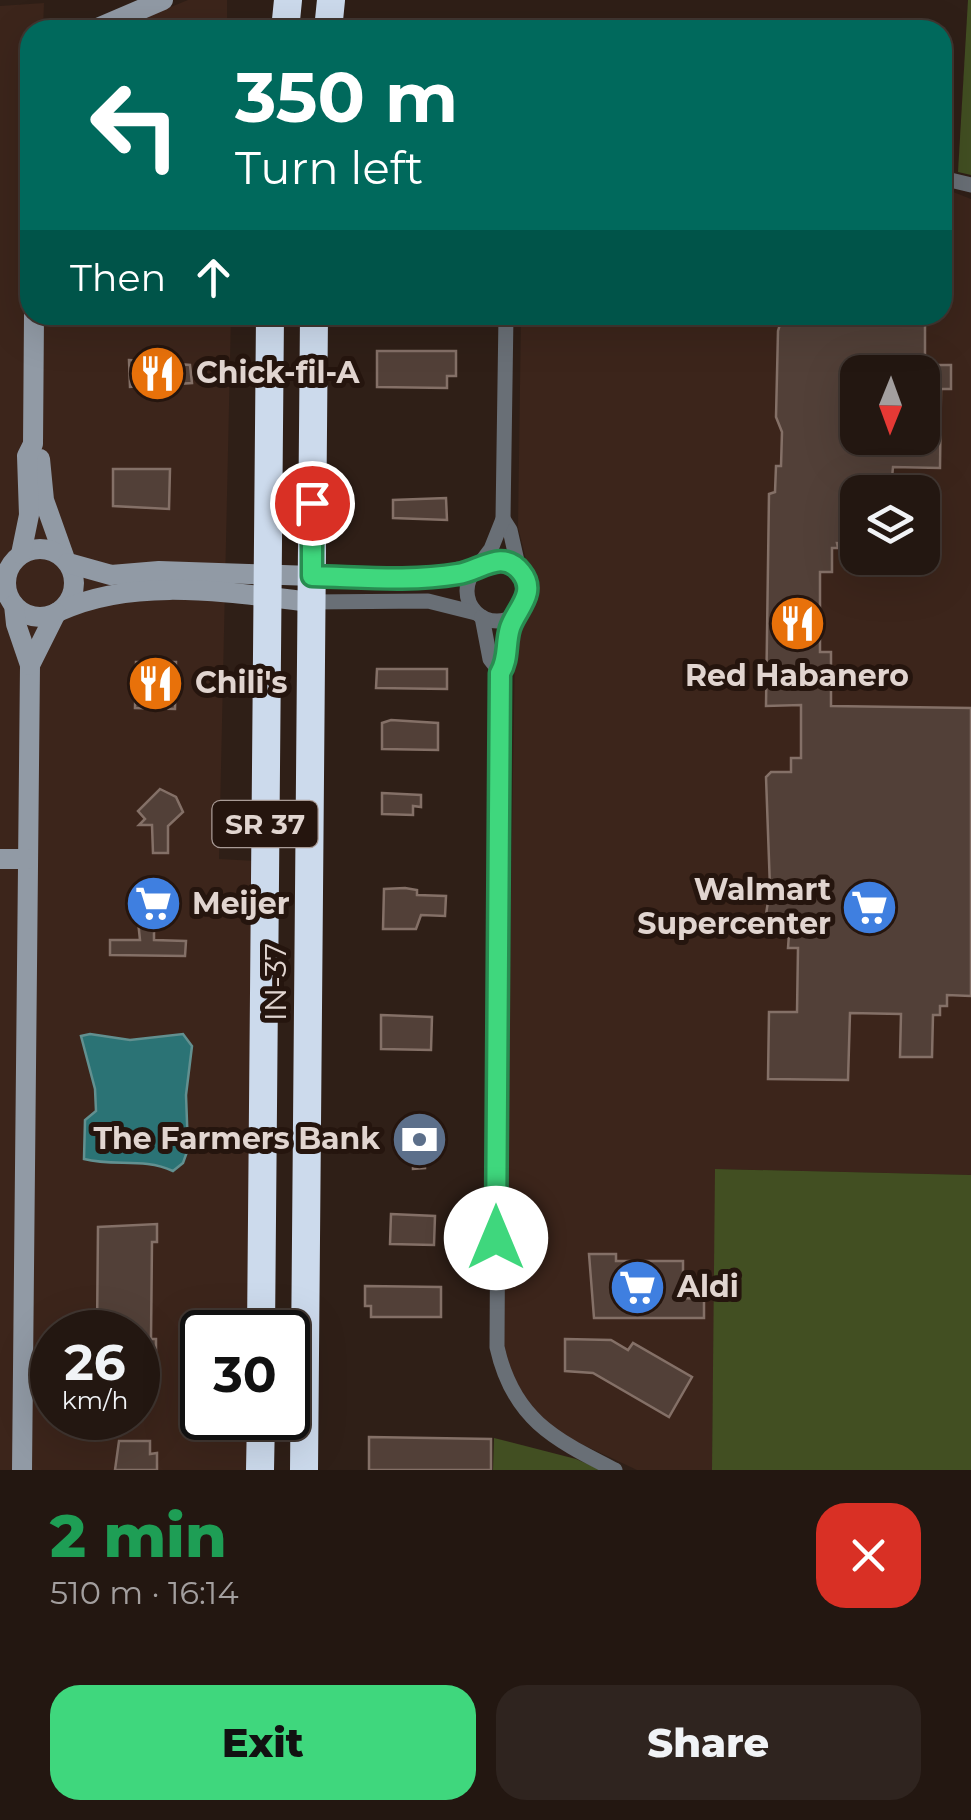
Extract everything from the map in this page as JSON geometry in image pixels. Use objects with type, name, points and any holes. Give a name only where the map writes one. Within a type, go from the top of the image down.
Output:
[{"type":"highway","name":"IN-37","points":[[262,1310],[270,325]]},
{"type":"highway","name":"IN-37","points":[[304,1470],[314,325]]},
{"type":"highway","points":[[260,1470],[261,1440]]},
{"type":"street","points":[[116,20],[163,0]]},
{"type":"street","points":[[22,1470],[30,665],[6,577],[21,554],[29,515],[27,456],[33,444],[34,325]]},
{"type":"street","points":[[500,673],[490,660],[479,615],[468,597],[475,570],[491,549],[503,518],[506,325]]},
{"type":"street","points":[[30,665],[74,586],[48,512],[39,454],[33,444]]},
{"type":"street","points":[[503,518],[527,588],[500,673],[497,1347],[505,1377],[526,1415],[546,1432],[615,1470]]},
{"type":"street","points":[[21,554],[47,549],[67,561],[111,575],[159,571],[428,601],[496,621],[516,615]]},
{"type":"street","points":[[312,589],[416,579],[475,570],[502,561],[519,570]]},
{"type":"street","points":[[14,605],[34,616],[58,612],[86,599],[129,592],[267,586]]},
{"type":"street","points":[[0,858],[28,859]]},
{"type":"shaded area","points":[[188,0],[227,0],[227,20],[139,20]]},
{"type":"shaded area","points":[[44,3],[43,20],[20,20],[20,325],[231,325],[219,859],[257,861],[253,1310],[180,1310],[180,1440],[252,1440],[252,1470],[0,1470],[0,6]]},
{"type":"shaded area","points":[[952,192],[971,199],[971,1175],[716,1169],[712,1470],[637,1470],[560,1434],[530,1406],[513,1376],[504,1345],[515,646],[525,621],[530,576],[518,527],[521,325],[952,325]]},
{"type":"green space","points":[[971,0],[971,175],[958,172]]},
{"type":"green space","points":[[715,1169],[971,1175],[971,1470],[712,1470]]},
{"type":"green space","points":[[494,1438],[576,1459],[601,1470],[493,1470]]},
{"type":"water","points":[[183,1034],[192,1046],[186,1095],[188,1149],[183,1163],[173,1171],[151,1164],[84,1159],[85,1120],[96,1111],[95,1089],[81,1036],[130,1040]]},
{"type":"building","name":"Walmart Supercenter","points":[[780,325],[925,325],[925,355],[840,355],[840,455],[940,455],[940,365],[951,365],[951,389],[941,389],[940,468],[893,467],[892,475],[840,475],[840,543],[838,548],[832,548],[832,572],[820,572],[820,652],[831,652],[831,706],[971,708],[971,996],[947,995],[947,1006],[940,1006],[940,1015],[933,1015],[932,1057],[900,1057],[901,1014],[850,1013],[848,1080],[768,1079],[769,1012],[797,1012],[798,948],[788,948],[789,934],[769,934],[764,928],[770,888],[766,777],[771,772],[791,772],[791,758],[801,758],[801,705],[766,706],[769,494],[775,492],[776,466],[781,466],[782,432],[776,417]]},
{"type":"building","points":[[377,351],[456,351],[456,376],[447,376],[447,388],[377,387]]},
{"type":"building","points":[[129,360],[190,365],[192,383],[130,387]]},
{"type":"building","points":[[113,469],[170,469],[169,509],[113,506]]},
{"type":"building","points":[[446,498],[447,520],[393,518],[393,500]]},
{"type":"building","points":[[136,662],[176,662],[175,709],[135,708]]},
{"type":"building","points":[[377,669],[447,669],[447,689],[376,688]]},
{"type":"building","points":[[382,723],[438,723],[438,750],[382,749]]},
{"type":"building","points":[[160,789],[176,797],[183,812],[168,826],[168,853],[153,853],[152,825],[139,825],[145,819],[138,811]]},
{"type":"building","points":[[382,793],[421,795],[421,807],[413,806],[413,815],[382,814]]},
{"type":"building","points":[[384,889],[417,890],[417,895],[446,896],[445,916],[421,915],[416,929],[383,929]]},
{"type":"building","points":[[135,892],[172,893],[172,917],[154,917],[154,940],[186,941],[185,956],[110,955],[110,940],[140,940]]},
{"type":"building","points":[[381,1015],[432,1017],[431,1050],[381,1049]]},
{"type":"building","points":[[400,1127],[438,1127],[438,1151],[424,1151],[425,1168],[413,1169],[413,1152],[400,1152]]},
{"type":"building","points":[[391,1214],[435,1216],[434,1245],[390,1244]]},
{"type":"building","points":[[157,1224],[157,1242],[152,1242],[151,1310],[97,1310],[98,1227]]},
{"type":"building","points":[[589,1254],[616,1254],[616,1261],[683,1261],[683,1298],[704,1299],[704,1318],[594,1318]]},
{"type":"building","points":[[365,1286],[441,1287],[441,1317],[371,1317],[371,1306],[365,1306]]},
{"type":"building","points":[[565,1339],[611,1340],[628,1350],[633,1343],[692,1377],[669,1417],[593,1373],[565,1371]]},
{"type":"building","points":[[369,1437],[491,1439],[491,1470],[369,1470]]},
{"type":"building","points":[[119,1441],[150,1441],[150,1454],[157,1453],[157,1470],[115,1470]]},
{"type":"place","name":"Chick-fil-A","points":[[157,373]]},
{"type":"place","name":"Red Habanero","points":[[797,624]]},
{"type":"place","name":"Chili's","points":[[156,683]]},
{"type":"place","name":"Meijer","points":[[153,904]]},
{"type":"place","name":"Walmart Supercenter","points":[[870,907]]},
{"type":"place","name":"The Farmers Bank","points":[[419,1139]]},
{"type":"place","name":"Aldi","points":[[638,1287]]},
{"type":"route","points":[[312,503],[312,576],[416,579],[474,572],[484,564],[502,561],[519,570],[525,579],[526,598],[512,623],[506,665],[500,673],[496,1238]]}]
